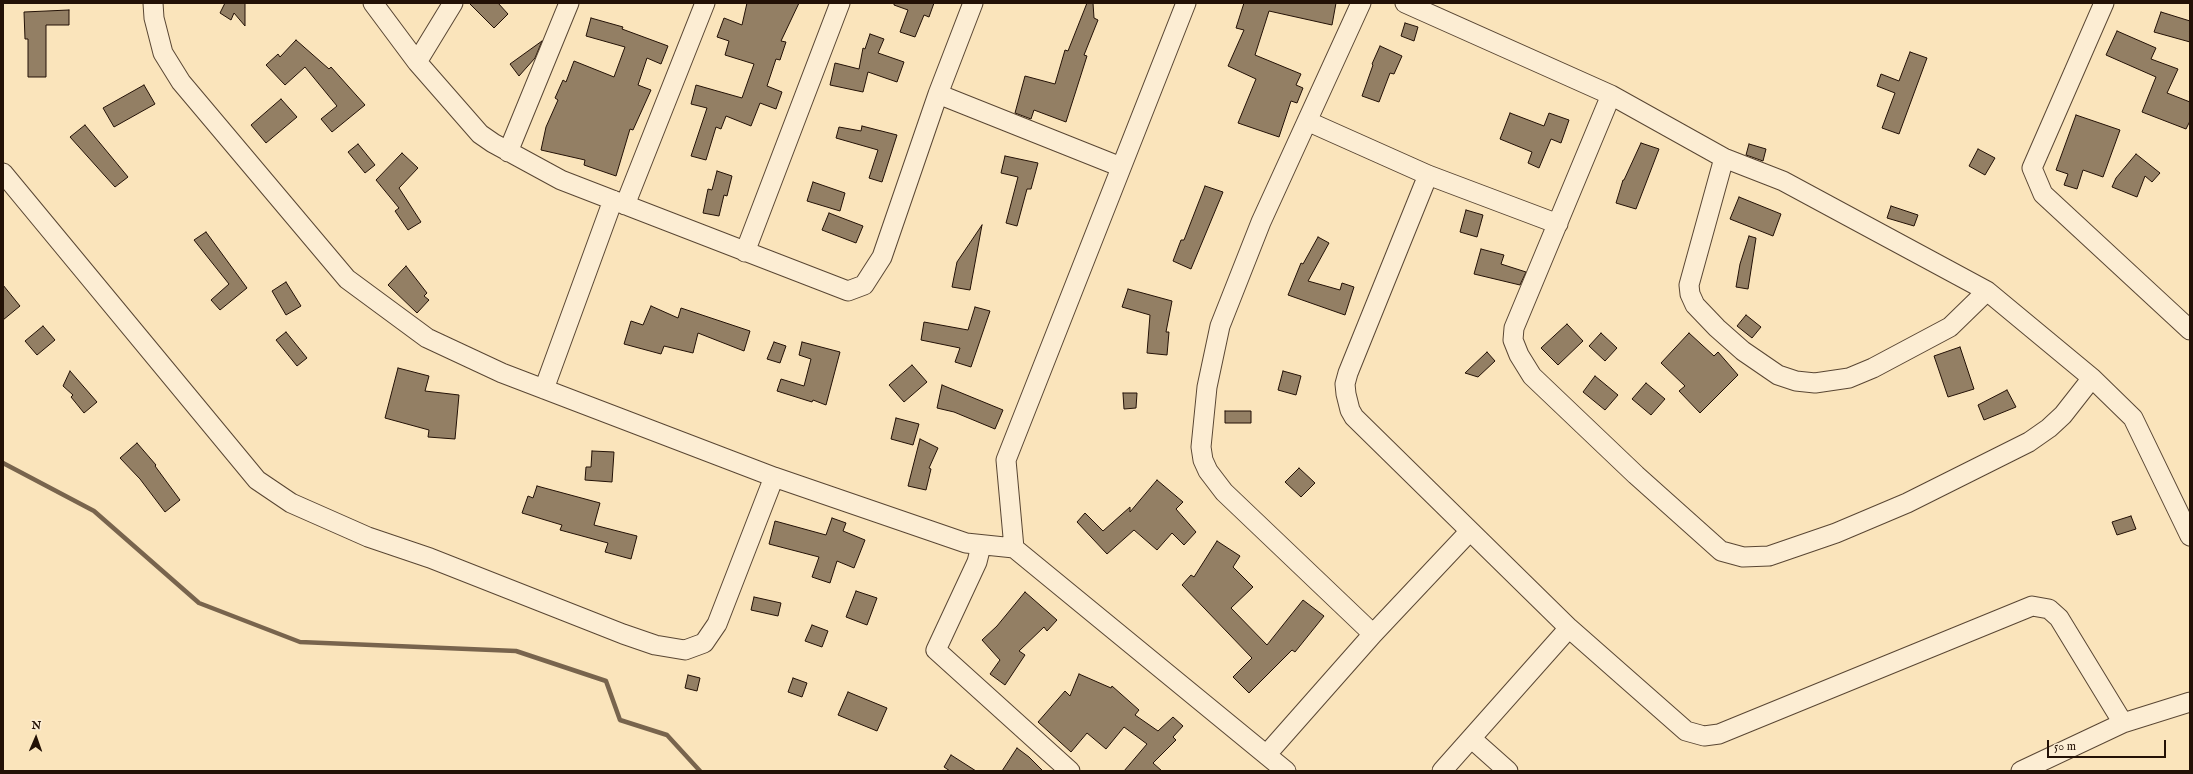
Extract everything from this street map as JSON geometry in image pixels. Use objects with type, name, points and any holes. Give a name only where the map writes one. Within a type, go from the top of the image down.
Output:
[{"type":"street","points":[[152,3],[154,18],[163,53],[181,82],[347,279],[427,338],[502,374],[774,477],[943,536],[981,546],[1014,548],[1286,771]]},
{"type":"street","points":[[373,3],[416,62],[480,134],[508,152],[561,180],[843,290],[854,290],[864,285],[882,257],[938,94],[973,3]]},
{"type":"street","points":[[416,62],[453,3]]},
{"type":"street","points":[[508,152],[569,3]]},
{"type":"street","points":[[544,389],[619,203],[705,3]]},
{"type":"street","points":[[746,252],[840,3]]},
{"type":"street","points":[[1014,548],[1006,460],[1186,3]]},
{"type":"street","points":[[1361,3],[1261,222],[1220,326],[1207,387],[1201,447],[1203,460],[1224,492],[1372,634]]},
{"type":"street","points":[[1405,3],[1610,95],[1724,158],[1783,181],[1987,291],[2092,378],[2133,418],[2190,536]]},
{"type":"street","points":[[2104,3],[2032,168],[2043,194],[2190,330]]},
{"type":"street","points":[[938,94],[1121,167]]},
{"type":"street","points":[[1610,95],[1514,328],[1513,340],[1519,355],[1532,376],[1636,475],[1721,551],[1732,556],[1768,556],[1836,533],[1907,504],[2030,442],[2049,428],[2074,403],[2092,378]]},
{"type":"street","points":[[1307,121],[1428,175],[1558,224]]},
{"type":"street","points":[[1724,158],[1689,285],[1690,294],[1695,305],[1717,328],[1743,351],[1778,375],[1796,381],[1815,382],[1849,378],[1873,368],[1950,327],[1987,291]]},
{"type":"street","points":[[3,173],[257,480],[291,503],[368,537],[430,558],[623,634],[655,644],[685,650],[704,643],[717,624],[774,477]]},
{"type":"street","points":[[1428,175],[1348,373],[1346,394],[1354,417],[1569,628],[1686,731],[1694,734],[1711,736],[1719,734],[2032,606],[2049,609],[2059,618],[2123,723]]},
{"type":"street","points":[[1267,754],[1372,634],[1470,531]]},
{"type":"street","points":[[981,546],[977,562],[936,650],[1070,771]]},
{"type":"street","points":[[1442,771],[1569,628]]},
{"type":"street","points":[[2021,771],[2123,723],[2190,702]]},
{"type":"street","points":[[1472,739],[1508,771]]},
{"type":"building","points":[[225,3],[245,3],[245,26],[234,13],[231,20],[220,13]]},
{"type":"building","points":[[469,3],[498,3],[508,14],[494,28]]},
{"type":"building","points":[[747,3],[799,3],[781,41],[786,42],[780,60],[776,59],[767,86],[782,92],[776,109],[760,103],[751,126],[726,116],[721,129],[716,127],[706,160],[691,156],[707,108],[691,104],[696,85],[742,98],[754,64],[725,55],[729,41],[717,37],[724,18],[742,25]]},
{"type":"building","points":[[894,3],[934,3],[929,17],[924,15],[915,37],[900,32],[908,10],[894,5]]},
{"type":"building","points":[[1087,3],[1093,3],[1094,18],[1098,20],[1084,55],[1087,56],[1066,122],[1034,110],[1031,119],[1015,113],[1025,76],[1055,84],[1065,50],[1068,51]]},
{"type":"building","points":[[1244,3],[1336,3],[1332,25],[1269,11],[1255,55],[1301,74],[1296,85],[1303,88],[1297,103],[1291,101],[1279,137],[1238,123],[1256,79],[1228,66],[1244,30],[1236,28]]},
{"type":"building","points":[[69,10],[69,25],[46,25],[46,77],[28,77],[28,39],[25,39],[24,12]]},
{"type":"building","points":[[2161,12],[2190,21],[2190,42],[2154,32]]},
{"type":"building","points":[[591,18],[623,27],[622,29],[668,46],[661,64],[647,58],[638,85],[651,90],[633,130],[630,129],[616,176],[584,165],[585,160],[541,150],[546,127],[558,100],[555,98],[563,80],[566,82],[574,61],[614,77],[625,47],[586,36]]},
{"type":"building","points":[[1405,23],[1418,27],[1414,41],[1401,36]]},
{"type":"building","points":[[2117,31],[2156,48],[2151,59],[2178,69],[2167,93],[2190,102],[2190,121],[2186,129],[2142,112],[2156,77],[2106,55]]},
{"type":"building","points":[[870,34],[884,39],[878,53],[904,62],[897,82],[868,72],[863,92],[830,85],[835,63],[859,69],[863,48],[865,49]]},
{"type":"building","points":[[296,40],[329,69],[331,67],[365,105],[332,132],[321,119],[337,106],[305,67],[285,85],[266,65],[278,54],[280,57]]},
{"type":"building","points":[[542,41],[535,58],[519,76],[510,64]]},
{"type":"building","points":[[1380,46],[1402,56],[1394,74],[1390,73],[1379,102],[1362,96],[1373,65],[1372,64]]},
{"type":"building","points":[[1910,52],[1927,58],[1899,134],[1882,128],[1895,93],[1877,86],[1881,74],[1899,81]]},
{"type":"building","points":[[144,85],[155,104],[114,127],[103,108]]},
{"type":"building","points":[[281,99],[297,117],[266,143],[251,125]]},
{"type":"building","points":[[1510,113],[1544,126],[1549,113],[1569,120],[1561,143],[1551,139],[1539,168],[1528,163],[1532,152],[1500,139]]},
{"type":"building","points":[[2076,115],[2120,130],[2103,177],[2083,170],[2077,189],[2064,185],[2068,174],[2056,170]]},
{"type":"building","points":[[85,125],[128,177],[115,187],[70,137]]},
{"type":"building","points":[[862,126],[897,135],[882,182],[869,178],[878,150],[836,138],[839,127],[861,131]]},
{"type":"building","points":[[1641,143],[1659,149],[1636,209],[1616,203],[1623,180]]},
{"type":"building","points":[[358,144],[375,165],[365,173],[348,152]]},
{"type":"building","points":[[1749,144],[1766,149],[1763,161],[1746,155]]},
{"type":"building","points":[[1978,149],[1995,158],[1985,175],[1969,166]]},
{"type":"building","points":[[402,153],[418,168],[399,188],[421,222],[408,230],[395,211],[399,208],[376,180]]},
{"type":"building","points":[[2136,154],[2160,173],[2152,182],[2145,176],[2137,197],[2112,187],[2116,178]]},
{"type":"building","points":[[1005,156],[1038,163],[1031,189],[1027,189],[1017,226],[1006,223],[1018,177],[1001,173]]},
{"type":"building","points":[[717,171],[732,176],[727,196],[724,195],[719,216],[703,213],[708,189],[712,190]]},
{"type":"building","points":[[813,182],[845,193],[840,211],[807,201]]},
{"type":"building","points":[[1205,186],[1223,192],[1191,269],[1173,261],[1181,240],[1184,240]]},
{"type":"building","points":[[1739,197],[1781,214],[1773,236],[1730,219]]},
{"type":"building","points":[[1891,206],[1918,215],[1914,226],[1887,218]]},
{"type":"building","points":[[1466,210],[1483,215],[1477,237],[1460,232]]},
{"type":"building","points":[[829,213],[863,226],[856,243],[822,230]]},
{"type":"building","points":[[982,225],[970,290],[952,287],[957,262]]},
{"type":"building","points":[[206,232],[247,288],[220,310],[211,300],[229,284],[194,240]]},
{"type":"building","points":[[1749,236],[1756,238],[1748,289],[1736,287],[1740,264]]},
{"type":"building","points":[[1318,237],[1329,243],[1308,281],[1340,290],[1342,283],[1354,287],[1345,315],[1288,295],[1301,263],[1303,264]]},
{"type":"building","points":[[1481,249],[1504,255],[1501,264],[1526,272],[1520,285],[1474,274]]},
{"type":"building","points":[[406,266],[427,293],[424,296],[429,300],[417,313],[388,285]]},
{"type":"building","points":[[286,282],[301,306],[286,315],[272,291]]},
{"type":"building","points":[[3,285],[20,306],[3,320]]},
{"type":"building","points":[[1128,289],[1172,301],[1166,332],[1169,332],[1167,355],[1147,353],[1150,315],[1122,307]]},
{"type":"building","points":[[651,306],[678,318],[681,308],[750,331],[744,351],[698,333],[693,353],[664,346],[661,354],[624,344],[631,321],[643,325]]},
{"type":"building","points":[[975,307],[990,311],[971,367],[955,362],[960,348],[921,340],[924,322],[968,330]]},
{"type":"building","points":[[1746,315],[1761,327],[1752,338],[1737,326]]},
{"type":"building","points":[[1567,324],[1583,341],[1558,365],[1541,348]]},
{"type":"building","points":[[43,326],[55,340],[37,355],[25,341]]},
{"type":"building","points":[[286,332],[307,358],[297,366],[276,340]]},
{"type":"building","points":[[1601,333],[1617,348],[1605,361],[1589,346]]},
{"type":"building","points":[[1689,333],[1714,356],[1718,352],[1738,375],[1700,413],[1679,391],[1685,386],[1661,363]]},
{"type":"building","points":[[774,342],[786,346],[780,363],[767,359]]},
{"type":"building","points":[[802,342],[840,352],[826,405],[813,400],[812,402],[777,391],[781,379],[804,386],[811,359],[799,355]]},
{"type":"building","points":[[1960,347],[1974,389],[1948,397],[1934,356]]},
{"type":"building","points":[[1487,352],[1495,361],[1478,377],[1465,373]]},
{"type":"building","points":[[912,365],[927,382],[904,402],[889,385]]},
{"type":"building","points":[[398,368],[429,376],[425,391],[459,395],[455,439],[428,437],[429,430],[385,418]]},
{"type":"building","points":[[70,371],[97,402],[84,413],[71,397],[73,395],[63,386]]},
{"type":"building","points":[[1283,371],[1301,376],[1296,395],[1278,390]]},
{"type":"building","points":[[1595,376],[1618,395],[1605,410],[1583,392]]},
{"type":"building","points":[[1646,383],[1665,399],[1651,415],[1632,399]]},
{"type":"building","points":[[942,385],[1003,410],[995,429],[954,412],[937,408]]},
{"type":"building","points":[[2007,390],[2016,407],[1984,420],[1978,405]]},
{"type":"building","points":[[1123,393],[1137,393],[1136,408],[1124,409]]},
{"type":"building","points":[[1225,411],[1251,411],[1251,423],[1225,423]]},
{"type":"building","points":[[896,418],[919,424],[913,445],[891,439]]},
{"type":"building","points":[[920,439],[938,448],[929,468],[931,469],[926,490],[908,486]]},
{"type":"building","points":[[137,443],[156,465],[155,466],[180,500],[165,512],[140,479],[120,458]]},
{"type":"building","points":[[592,451],[614,452],[612,482],[585,480],[586,467],[591,467]]},
{"type":"building","points":[[1299,468],[1315,483],[1301,497],[1285,482]]},
{"type":"building","points":[[1157,480],[1183,502],[1176,509],[1196,532],[1184,545],[1172,533],[1157,550],[1134,530],[1107,554],[1077,522],[1085,513],[1103,531],[1130,507],[1130,512]]},
{"type":"building","points":[[537,486],[600,503],[594,525],[637,536],[631,559],[605,552],[608,543],[560,530],[562,525],[522,513],[528,496],[533,498]]},
{"type":"building","points":[[2131,516],[2136,529],[2117,535],[2112,522]]},
{"type":"building","points":[[832,518],[846,523],[843,531],[865,540],[854,568],[837,561],[830,583],[812,577],[819,557],[769,544],[775,521],[826,535]]},
{"type":"building","points":[[1217,541],[1240,556],[1233,567],[1253,587],[1231,608],[1267,645],[1303,600],[1324,616],[1295,652],[1292,650],[1249,693],[1233,677],[1252,658],[1182,585],[1191,575],[1194,577]]},
{"type":"building","points":[[856,591],[877,598],[867,625],[846,617]]},
{"type":"building","points":[[1025,592],[1057,620],[1047,631],[1044,627],[1019,651],[1025,655],[1005,685],[990,674],[1000,660],[982,640],[997,626]]},
{"type":"building","points":[[754,597],[781,603],[778,616],[751,610]]},
{"type":"building","points":[[812,625],[828,631],[822,647],[805,641]]},
{"type":"building","points":[[1079,674],[1111,688],[1112,686],[1139,710],[1135,715],[1158,731],[1173,717],[1183,726],[1173,737],[1176,740],[1153,763],[1162,771],[1124,771],[1147,744],[1124,727],[1106,749],[1087,733],[1071,752],[1038,722],[1065,691],[1070,696]]},
{"type":"building","points":[[688,675],[700,678],[697,691],[685,688]]},
{"type":"building","points":[[793,678],[807,683],[802,697],[788,692]]},
{"type":"building","points":[[848,692],[887,708],[877,731],[838,715]]},
{"type":"building","points":[[1017,748],[1029,757],[1043,771],[1002,771]]},
{"type":"building","points":[[951,755],[976,771],[950,771],[944,767]]},
{"type":"waterway","points":[[3,463],[94,511],[199,603],[300,642],[516,651],[606,681],[620,720],[667,735],[700,771]]}]
